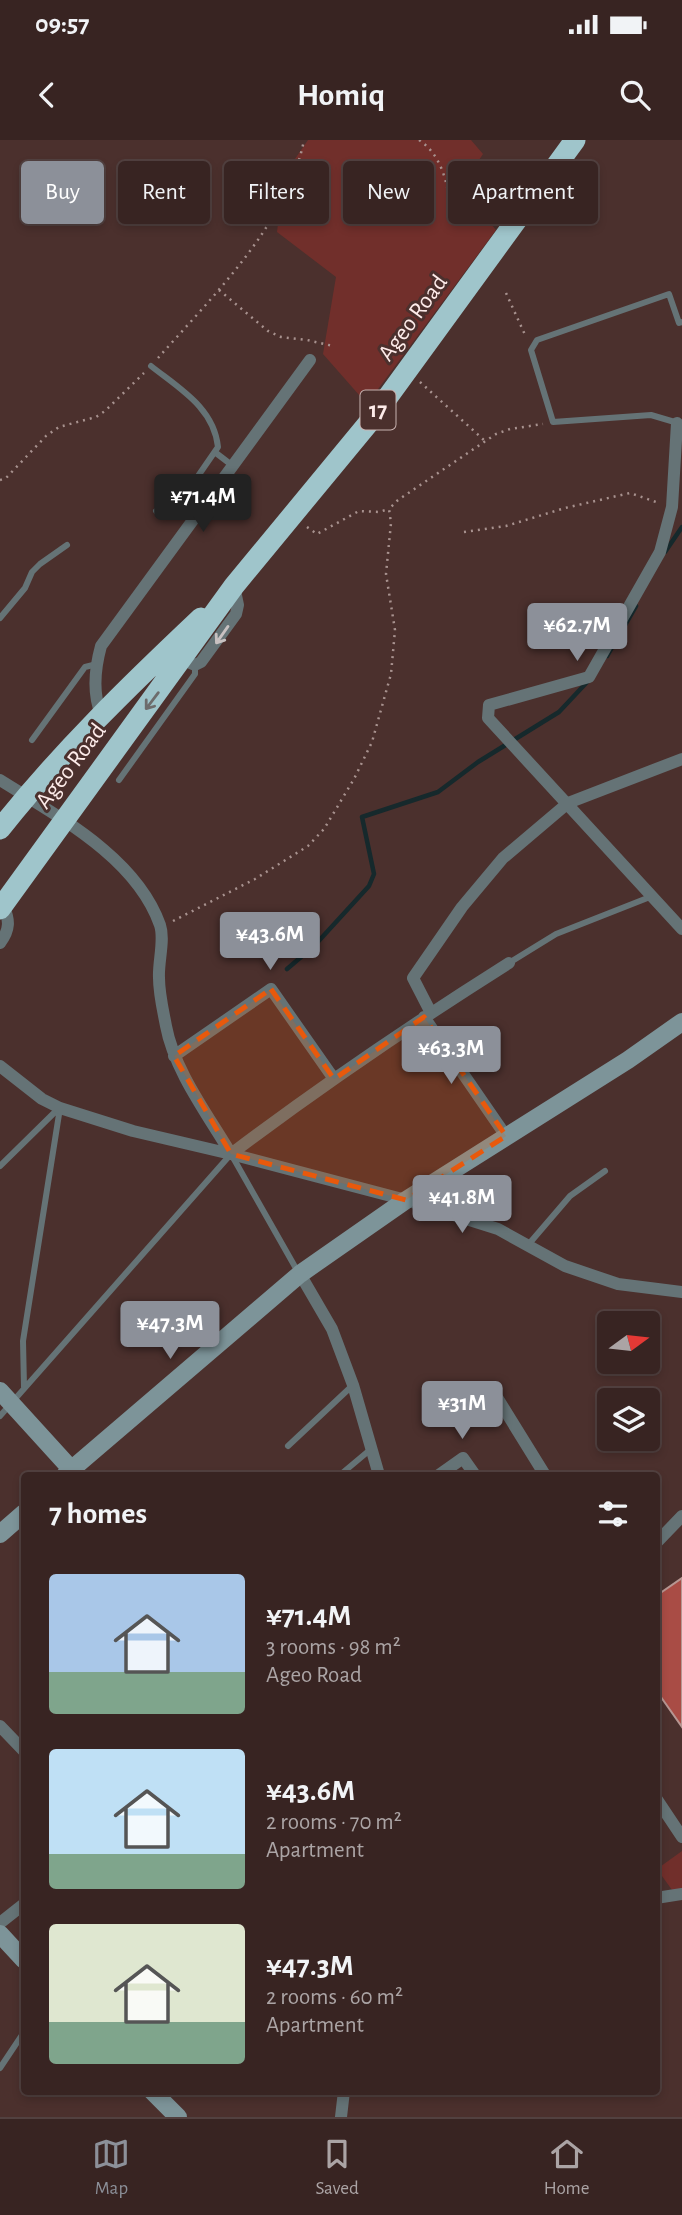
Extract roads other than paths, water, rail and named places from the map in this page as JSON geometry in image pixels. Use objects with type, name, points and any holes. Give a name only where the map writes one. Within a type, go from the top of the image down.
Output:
[{"type":"highway","name":"Ageo Road","points":[[0,829],[26,796],[101,714],[234,586],[293,517],[407,370],[575,140]]},
{"type":"highway","name":"Ageo Road","points":[[1,907],[64,820],[189,662],[234,586]]},
{"type":"street","points":[[101,714],[96,699],[97,664],[102,646],[310,360]]},
{"type":"street","points":[[680,423],[672,507],[660,552],[589,677],[489,705],[488,718],[682,929]]},
{"type":"street","points":[[506,1136],[427,1015],[413,978],[462,907],[503,858],[568,803],[682,759]]},
{"type":"street","points":[[0,780],[82,831],[113,858],[143,893],[161,927],[159,979],[166,1029],[174,1056],[231,1154]]},
{"type":"street","points":[[0,943],[6,935],[9,921],[1,907]]},
{"type":"street","points":[[231,1154],[427,1015],[509,963]]},
{"type":"street","points":[[174,1056],[271,989],[334,1079]]},
{"type":"street","points":[[4,1404],[68,1472],[300,1274],[406,1200],[628,1060],[682,1022]]},
{"type":"street","points":[[0,1066],[42,1099],[60,1108],[133,1131],[406,1200],[498,1229],[565,1266],[618,1284],[682,1292]]},
{"type":"street","points":[[300,1274],[332,1329],[353,1385],[378,1472]]},
{"type":"street","points":[[493,1391],[543,1472]]},
{"type":"street","points":[[443,1472],[463,1458],[473,1472]]},
{"type":"street","points":[[0,1534],[21,1516]]},
{"type":"street","points":[[660,1539],[682,1516]]},
{"type":"street","points":[[0,1726],[21,1748]]},
{"type":"street","points":[[660,1804],[682,1837]]},
{"type":"street","points":[[660,1897],[682,1894]]},
{"type":"street","points":[[0,1923],[21,1906]]},
{"type":"street","points":[[0,1934],[21,1957]]},
{"type":"street","points":[[156,2095],[178,2117]]},
{"type":"street","points":[[341,2117],[344,2095]]},
{"type":"lane","points":[[680,423],[651,415],[554,422],[531,350],[537,340],[669,294],[679,323],[682,322]]},
{"type":"lane","points":[[151,366],[203,408],[214,427],[218,447],[187,492],[156,511]]},
{"type":"lane","points":[[216,453],[233,466]]},
{"type":"lane","points":[[0,618],[25,588],[32,572],[68,545]]},
{"type":"lane","points":[[119,780],[195,674],[189,662]]},
{"type":"lane","points":[[32,740],[85,667],[97,664]]},
{"type":"lane","points":[[509,963],[556,934],[650,897]]},
{"type":"lane","points":[[24,1388],[23,1340],[60,1108]]},
{"type":"lane","points":[[0,1166],[60,1108]]},
{"type":"lane","points":[[4,1404],[24,1388],[231,1154],[300,1274]]},
{"type":"lane","points":[[528,1245],[570,1196],[605,1171]]},
{"type":"lane","points":[[288,1446],[353,1385]]},
{"type":"lane","points":[[344,1472],[372,1448]]},
{"type":"lane","points":[[0,2068],[21,2036]]},
{"type":"waterway","points":[[665,552],[682,527]]},
{"type":"waterway","points":[[607,656],[636,606]]},
{"type":"waterway","points":[[287,969],[315,945],[369,886],[374,874],[362,817],[438,792],[478,762],[559,712],[589,680]]}]
